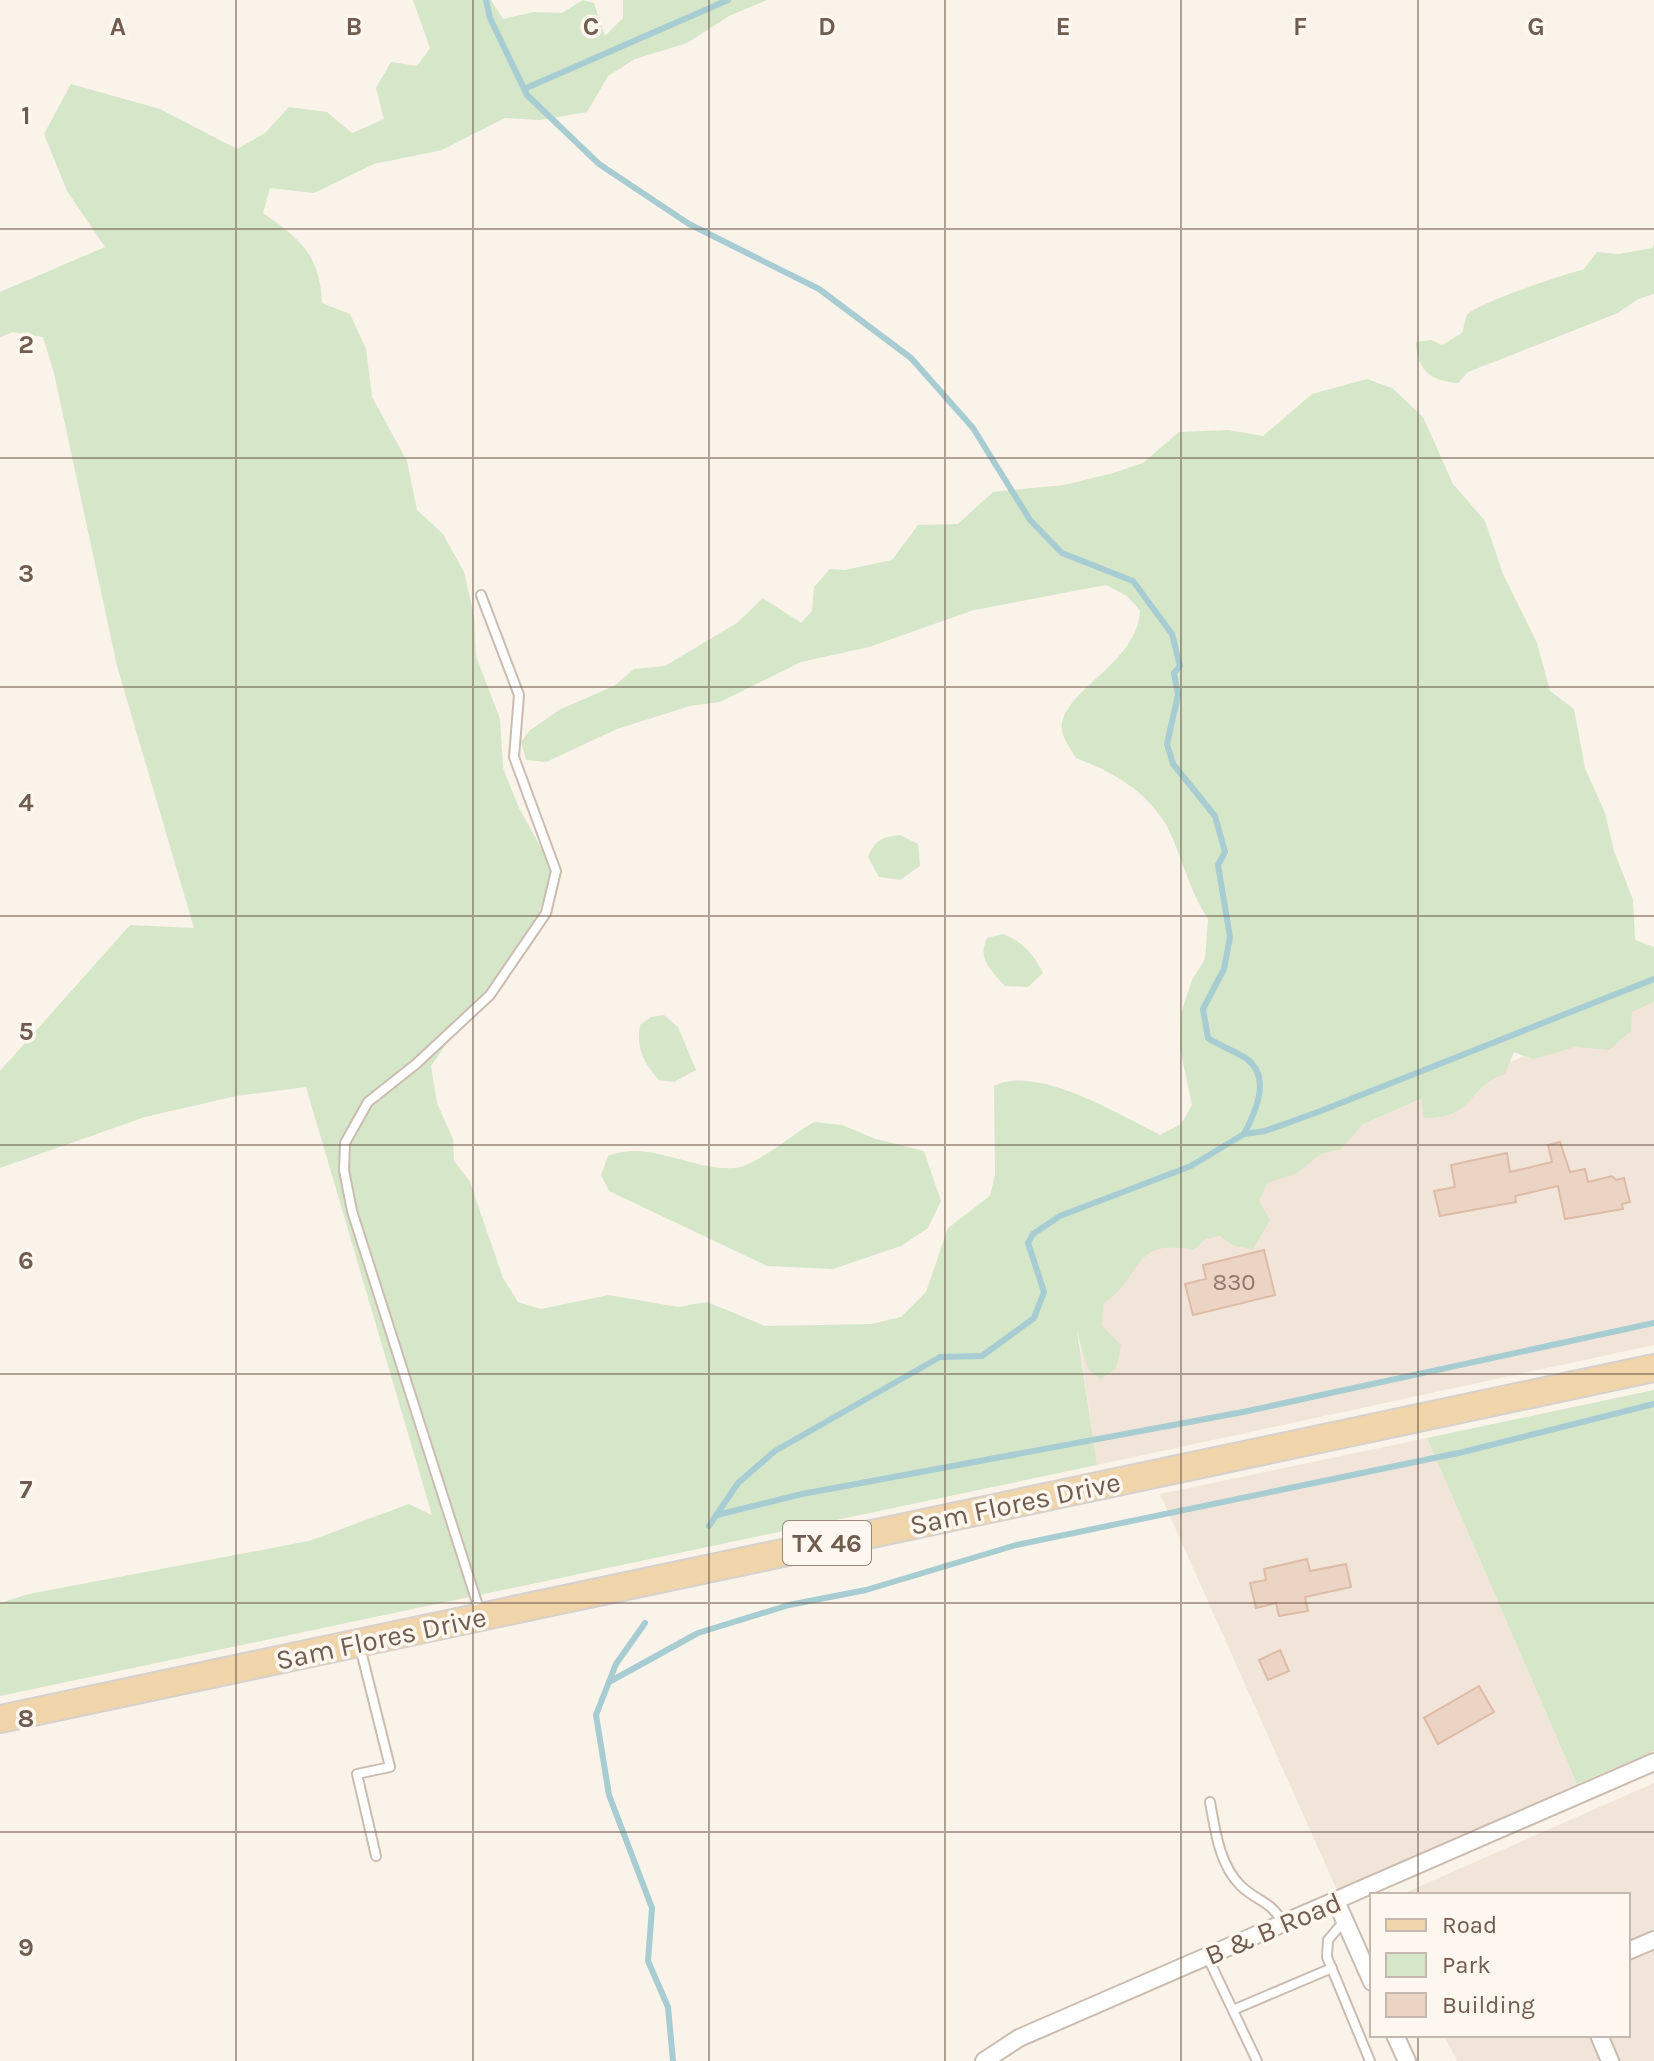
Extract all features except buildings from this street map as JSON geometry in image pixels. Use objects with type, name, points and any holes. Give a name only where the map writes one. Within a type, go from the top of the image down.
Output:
[{"type":"main road","name":"Sam Flores Drive","points":[[0,1719],[1654,1368]]},
{"type":"street","name":"B & B Road","points":[[984,2061],[1019,2038],[1654,1762]]},
{"type":"street","points":[[1336,1901],[1370,1977]]},
{"type":"street","points":[[1630,1950],[1654,1940]]},
{"type":"street","points":[[1396,2037],[1407,2061]]},
{"type":"street","points":[[1600,2037],[1610,2061]]},
{"type":"lane","points":[[481,595],[519,695],[514,757],[556,871],[546,913],[490,995],[416,1064],[368,1102],[345,1143],[344,1170],[352,1211],[481,1616]]},
{"type":"lane","points":[[358,1643],[390,1767],[357,1774],[376,1856]]},
{"type":"lane","points":[[1210,1802],[1221,1850],[1230,1871],[1240,1885],[1274,1907],[1283,1923]]},
{"type":"lane","points":[[1345,1920],[1326,1948],[1370,2061]]},
{"type":"lane","points":[[1207,1956],[1257,2061]]},
{"type":"lane","points":[[1233,2010],[1332,1968]]},
{"type":"shaded area","points":[[1654,1002],[1654,1345],[1097,1465],[1066,1248]]},
{"type":"shaded area","points":[[1427,1438],[1577,1784],[1346,1888],[1336,1888],[1160,1494]]},
{"type":"shaded area","points":[[1654,1783],[1654,2061],[1457,2061],[1445,2037],[1630,2037],[1630,1893],[1405,1893]]},
{"type":"green space","points":[[413,0],[491,0],[503,19],[534,12],[562,13],[583,0],[594,3],[605,36],[623,18],[623,0],[767,0],[729,16],[687,43],[635,59],[608,76],[587,112],[540,120],[505,118],[442,150],[374,164],[314,193],[270,188],[263,213],[288,231],[306,250],[317,273],[322,303],[350,314],[366,349],[372,397],[407,461],[417,510],[443,534],[464,572],[474,616],[476,656],[500,719],[503,768],[519,808],[555,873],[536,919],[534,938],[514,966],[459,1026],[431,1066],[437,1103],[453,1139],[454,1161],[470,1182],[503,1278],[518,1302],[541,1309],[609,1295],[678,1307],[707,1302],[765,1326],[871,1324],[901,1317],[926,1292],[948,1228],[990,1196],[995,1174],[994,1086],[1012,1081],[1054,1087],[1101,1105],[1160,1135],[1181,1124],[1192,1105],[1180,1048],[1181,1013],[1192,980],[1205,959],[1208,919],[1166,824],[1156,811],[1134,788],[1076,758],[1062,731],[1064,717],[1072,703],[1114,662],[1136,629],[1140,610],[1127,596],[1106,585],[974,610],[869,647],[801,662],[720,702],[690,706],[617,729],[546,762],[526,760],[521,742],[529,731],[559,710],[614,686],[634,669],[665,666],[737,623],[763,598],[801,623],[812,611],[814,587],[830,569],[845,570],[892,560],[918,525],[958,524],[993,492],[1064,485],[1113,473],[1143,463],[1179,432],[1228,430],[1263,436],[1312,394],[1367,379],[1392,388],[1423,417],[1453,484],[1485,521],[1503,574],[1537,643],[1550,691],[1574,709],[1585,768],[1605,813],[1614,851],[1633,900],[1635,940],[1654,947],[1654,1002],[1632,1012],[1631,1031],[1609,1050],[1575,1047],[1533,1059],[1514,1052],[1505,1074],[1483,1086],[1453,1113],[1424,1118],[1421,1099],[1363,1124],[1341,1149],[1321,1154],[1297,1173],[1267,1183],[1259,1201],[1270,1220],[1253,1249],[1234,1246],[1220,1236],[1206,1239],[1193,1250],[1173,1247],[1148,1254],[1103,1304],[1102,1326],[1121,1345],[1116,1369],[1100,1379],[1088,1369],[1077,1331],[1097,1465],[0,1696],[0,1603],[29,1594],[309,1541],[409,1504],[432,1515],[306,1087],[236,1096],[145,1117],[0,1168],[0,1071],[130,925],[194,928],[117,666],[54,373],[43,337],[13,332],[0,337],[0,292],[105,247],[67,191],[44,134],[71,84],[160,109],[237,149],[265,133],[289,107],[327,112],[352,133],[384,119],[376,88],[391,62],[417,66],[430,48]]},
{"type":"green space","points":[[1654,244],[1654,294],[1638,299],[1618,313],[1468,372],[1458,383],[1433,377],[1422,367],[1416,342],[1431,340],[1442,345],[1462,333],[1467,315],[1473,310],[1583,270],[1597,252],[1619,254],[1652,248]]},
{"type":"green space","points":[[900,835],[918,844],[920,866],[900,880],[879,877],[868,857],[873,847],[880,840]]},
{"type":"green space","points":[[1003,934],[1027,949],[1043,973],[1028,987],[1005,986],[987,964],[984,946],[987,938]]},
{"type":"green space","points":[[664,1015],[678,1027],[696,1070],[674,1082],[659,1080],[640,1049],[640,1025],[651,1017]]},
{"type":"green space","points":[[814,1122],[842,1125],[876,1139],[924,1151],[941,1201],[928,1228],[901,1246],[833,1269],[767,1266],[609,1191],[601,1175],[608,1156],[623,1152],[654,1153],[718,1168],[743,1166]]},
{"type":"green space","points":[[1654,1390],[1654,1751],[1577,1784],[1427,1438]]},
{"type":"waterway","points":[[486,0],[490,18],[527,95],[599,164],[689,224],[819,289],[911,358],[973,428],[1030,520],[1062,553],[1133,581],[1172,634],[1180,666],[1174,673],[1178,695],[1167,744],[1173,764],[1215,816],[1225,852],[1218,865],[1230,937],[1224,969],[1203,1009],[1208,1038],[1247,1059],[1259,1076],[1259,1096],[1244,1134]]},
{"type":"waterway","points":[[524,89],[728,0]]},
{"type":"waterway","points":[[709,1526],[738,1483],[775,1451],[940,1357],[982,1356],[1034,1318],[1044,1292],[1028,1243],[1033,1234],[1060,1216],[1191,1166],[1244,1134],[1265,1131],[1318,1112],[1654,979]]},
{"type":"waterway","points":[[717,1515],[802,1494],[1243,1412],[1654,1323]]},
{"type":"waterway","points":[[609,1682],[698,1633],[789,1605],[866,1590],[1016,1545],[1463,1452],[1654,1404]]},
{"type":"waterway","points":[[645,1623],[616,1664],[596,1715],[609,1795],[652,1908],[648,1961],[668,2007],[673,2061]]}]
